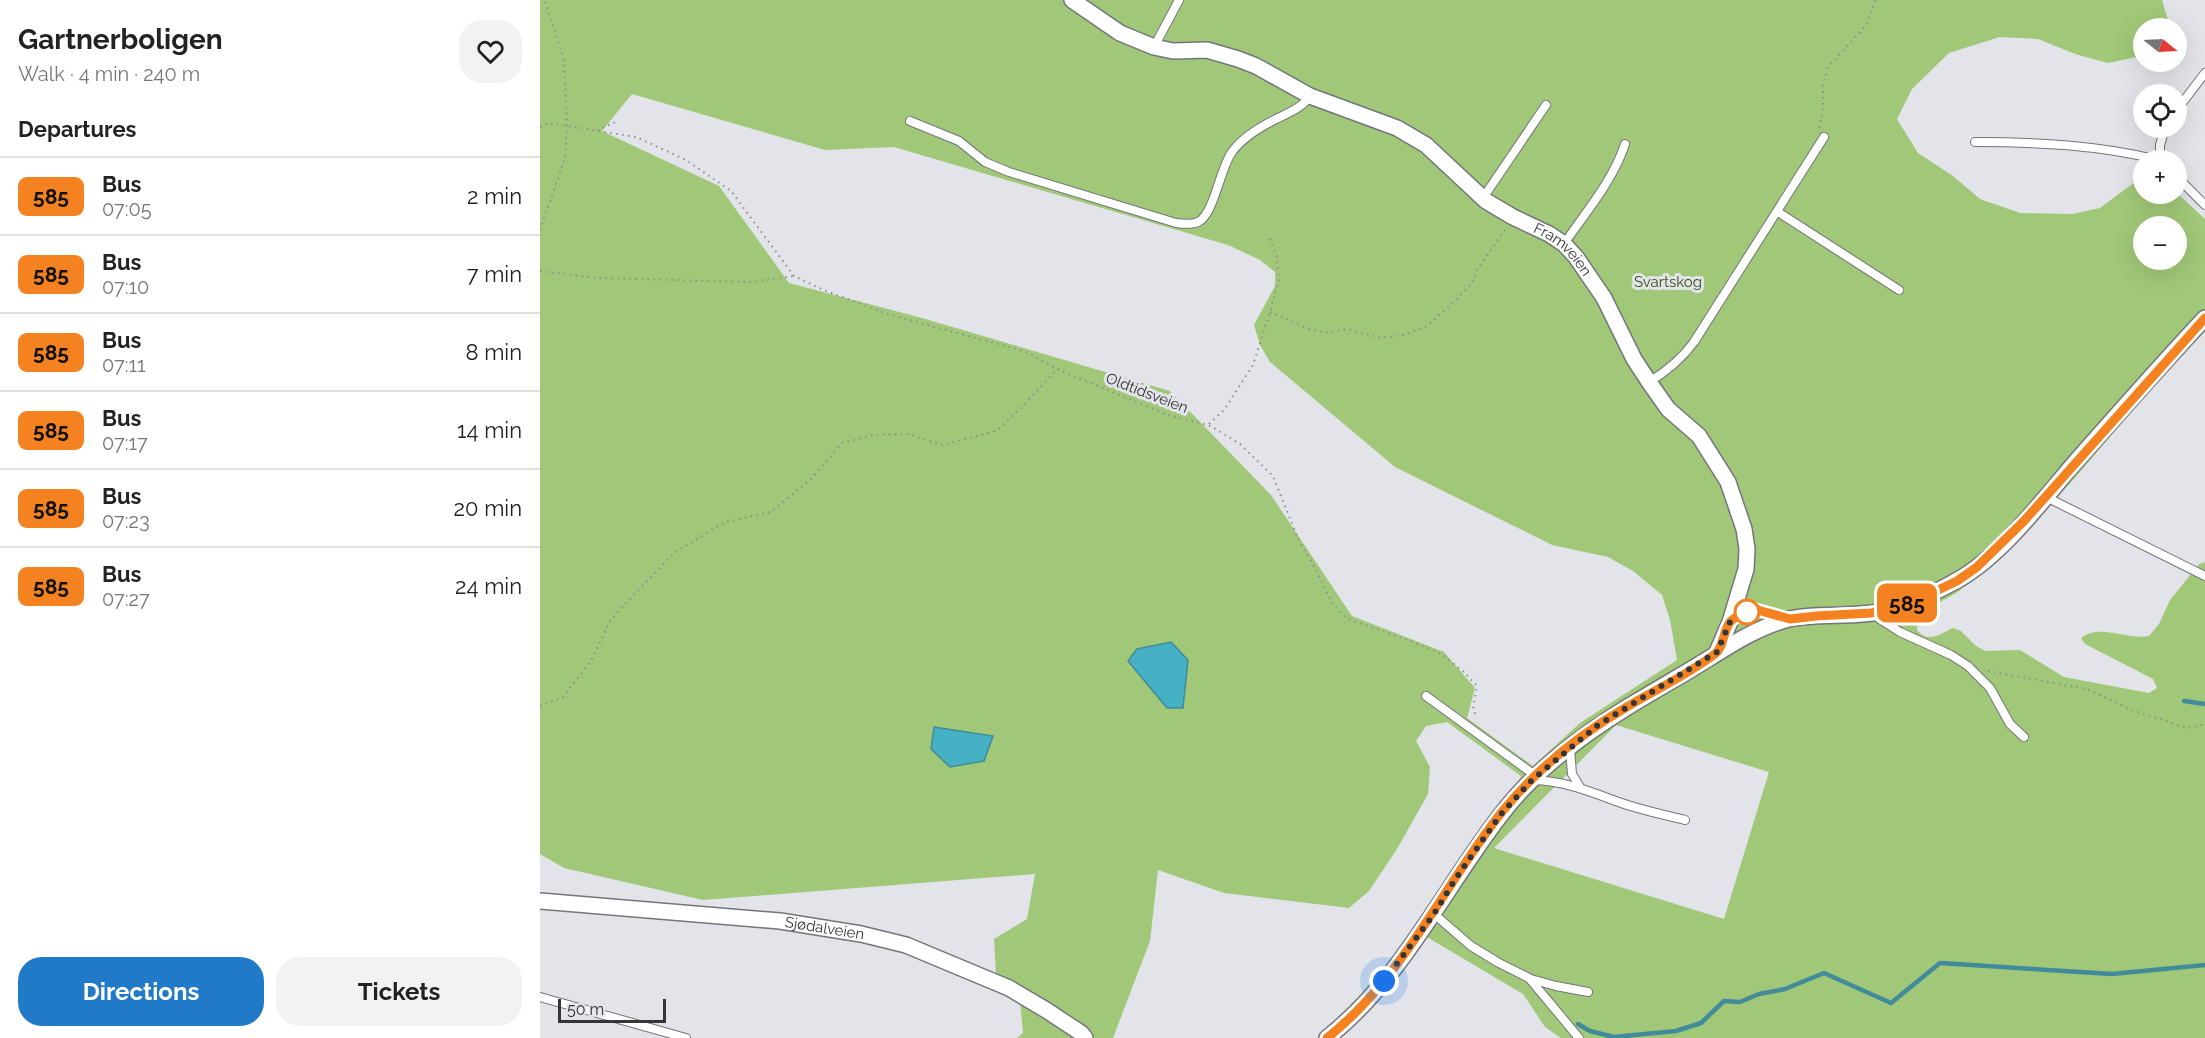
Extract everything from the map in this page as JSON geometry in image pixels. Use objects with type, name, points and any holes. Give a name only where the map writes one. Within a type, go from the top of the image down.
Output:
[{"type":"street","name":"Framveien","points":[[1072,0],[1120,33],[1154,47],[1173,51],[1207,50],[1219,53],[1256,66],[1310,96],[1397,128],[1443,159],[1483,198],[1564,244],[1604,298],[1634,359],[1649,382],[1668,409],[1699,436],[1728,482],[1744,529],[1747,549],[1746,568],[1730,622],[1717,652]]},
{"type":"street","points":[[1327,1038],[1368,1001],[1434,914],[1501,814],[1534,778],[1570,746],[1623,709],[1717,652],[1767,628],[1790,619],[1871,613],[1915,601],[1957,581],[1977,567],[2001,545],[2205,318]]},
{"type":"street","name":"Sjødalveien","points":[[540,901],[780,921],[861,934],[906,945],[1009,988],[1047,1010],[1085,1038]]},
{"type":"lane","points":[[1154,47],[1179,0]]},
{"type":"lane","points":[[2187,97],[2205,73]]},
{"type":"lane","points":[[910,121],[959,141],[986,162],[1009,172],[1176,223],[1189,224],[1202,220],[1206,215],[1223,169],[1238,143],[1306,102],[1310,96]]},
{"type":"lane","points":[[1483,198],[1546,105]]},
{"type":"lane","points":[[1649,382],[1683,357],[1778,212],[1821,134]]},
{"type":"lane","points":[[1975,142],[2019,142],[2133,154]]},
{"type":"lane","points":[[1564,244],[1606,183],[1625,144]]},
{"type":"lane","points":[[2187,187],[2205,205]]},
{"type":"lane","points":[[1778,212],[1899,290]]},
{"type":"lane","points":[[2046,497],[2205,576]]},
{"type":"lane","points":[[1730,622],[1754,609],[1790,619]]},
{"type":"lane","points":[[1871,613],[1900,632],[1951,655],[1968,666],[1990,688],[2010,724],[2024,737]]},
{"type":"lane","points":[[1426,696],[1534,778],[1580,787],[1614,801],[1684,820]]},
{"type":"lane","points":[[1570,746],[1570,768],[1580,787]]},
{"type":"lane","points":[[1434,914],[1471,946],[1499,963],[1529,978],[1588,992]]},
{"type":"lane","points":[[1529,978],[1578,1038]]},
{"type":"lane","points":[[540,997],[629,1024],[686,1038]]},
{"type":"path","points":[[540,230],[565,158],[567,126],[564,60],[545,0]]},
{"type":"path","points":[[1821,134],[1823,84],[1828,67],[1868,23],[1875,0]]},
{"type":"path","points":[[597,130],[618,121]]},
{"type":"path","points":[[540,127],[549,123],[636,137],[686,160],[731,192],[794,276],[751,282],[597,278],[540,271]]},
{"type":"path","points":[[1270,312],[1309,329],[1325,333],[1347,329],[1381,338],[1403,335],[1427,326],[1472,283],[1477,270],[1513,217]]},
{"type":"path","points":[[1208,425],[1224,410],[1253,365],[1279,280],[1277,257],[1269,237]]},
{"type":"path","name":"Oldtidsveien","points":[[794,276],[826,291],[888,314],[1027,352],[1057,369],[1168,415],[1208,425],[1240,444],[1273,476],[1299,541],[1333,605],[1348,619],[1441,654],[1463,671],[1477,686],[1473,709],[1479,724],[1479,736]]},
{"type":"path","points":[[540,706],[563,697],[591,661],[611,619],[674,553],[725,522],[771,512],[810,480],[842,443],[874,435],[908,434],[942,445],[996,430],[1022,407],[1057,369]]},
{"type":"path","points":[[1968,666],[2018,678],[2087,689],[2132,710],[2188,728],[2205,724]]},
{"type":"green space","name":"Svartskog","points":[[540,0],[2162,0],[2167,18],[2133,18],[2133,58],[2108,63],[2075,54],[2038,39],[2000,37],[1949,53],[1912,89],[1897,119],[1918,153],[1953,176],[1980,199],[2020,213],[2072,214],[2100,208],[2133,183],[2133,204],[2187,202],[2205,219],[2205,329],[2073,480],[2004,552],[1958,592],[1926,610],[1918,620],[1917,630],[1930,637],[1953,628],[1961,631],[1976,646],[1986,651],[2020,650],[2064,677],[2149,693],[2157,688],[2153,679],[2085,644],[2081,638],[2096,632],[2149,636],[2159,624],[2170,600],[2199,564],[2205,562],[2205,1038],[1561,1038],[1545,1027],[1523,994],[1415,930],[1516,790],[1521,776],[1447,722],[1426,726],[1416,741],[1430,767],[1428,794],[1397,849],[1369,891],[1349,908],[1224,893],[1158,870],[1150,941],[1113,1038],[1017,1038],[1023,1033],[1020,1001],[997,992],[994,939],[1027,919],[1035,874],[703,900],[564,868],[540,854]],"holes":[[[632,94],[825,150],[894,147],[1228,245],[1260,260],[1275,272],[1275,286],[1254,325],[1260,345],[1270,362],[1395,467],[1552,545],[1608,557],[1633,571],[1662,595],[1670,620],[1677,660],[1580,723],[1533,766],[1467,718],[1475,688],[1444,652],[1352,616],[1271,495],[1170,391],[922,318],[789,283],[719,186],[602,131]],[[1616,725],[1769,772],[1724,919],[1494,848]]]},
{"type":"water","points":[[1171,642],[1188,660],[1183,708],[1167,708],[1128,661],[1137,649]]},
{"type":"water","points":[[934,727],[993,736],[984,761],[950,767],[931,749]]},
{"type":"waterway","points":[[2184,701],[2205,704]]},
{"type":"waterway","points":[[1578,1024],[1590,1031],[1614,1037],[1676,1031],[1701,1023],[1724,1001],[1740,1002],[1759,994],[1785,989],[1824,973],[1891,1003],[1940,963],[2112,974],[2205,965]]},
{"type":"bus line","name":"585","points":[[1327,1038],[1368,1001],[1384,981],[1434,914],[1501,814],[1532,780],[1570,746],[1623,709],[1717,652],[1730,622],[1754,609],[1790,619],[1871,613],[1915,601],[1957,581],[1977,567],[2024,521],[2205,318]]},
{"type":"route","points":[[1384,981],[1434,914],[1501,814],[1517,795],[1570,746],[1598,725],[1717,652],[1730,622],[1747,612]]}]
